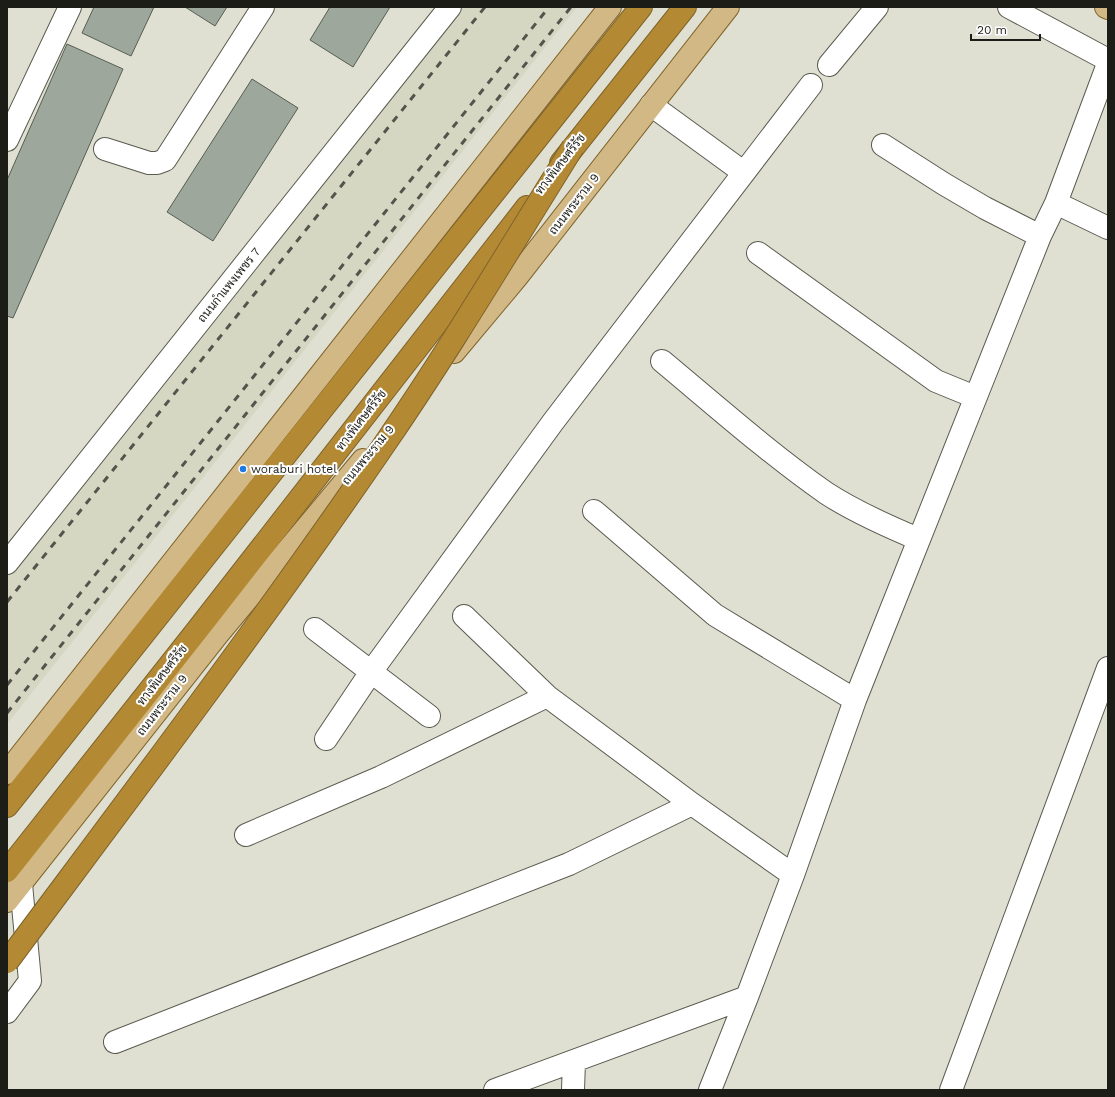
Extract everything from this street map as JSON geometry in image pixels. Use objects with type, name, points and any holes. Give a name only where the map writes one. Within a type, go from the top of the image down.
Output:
[{"type":"highway","points":[[7,806],[641,7]]},
{"type":"highway","name":"ทางพิเศษศรีรัช","points":[[14,877],[199,628],[573,148],[685,7]]},
{"type":"highway","points":[[7,962],[222,674],[387,441],[442,357],[573,148]]},
{"type":"main road","points":[[7,773],[610,7]]},
{"type":"main road","name":"ถนนพระราม 9","points":[[7,901],[14,877],[516,278],[728,7]]},
{"type":"street","points":[[7,140],[70,7]]},
{"type":"street","points":[[105,149],[150,163],[157,163],[165,160],[263,7]]},
{"type":"street","name":"ถนนกำแพงเพชร 7","points":[[7,563],[450,7]]},
{"type":"street","points":[[829,65],[877,7]]},
{"type":"street","points":[[1009,7],[1108,60]]},
{"type":"street","points":[[710,1090],[793,875],[855,700],[1040,236],[1056,203],[1108,64]]},
{"type":"street","points":[[326,739],[371,672],[553,422],[811,85]]},
{"type":"street","points":[[651,105],[743,172]]},
{"type":"street","points":[[883,145],[971,200],[1040,236]]},
{"type":"street","points":[[1056,203],[1108,228]]},
{"type":"street","points":[[758,253],[936,381],[975,397]]},
{"type":"street","points":[[662,362],[767,448],[827,493],[870,518],[918,539]]},
{"type":"street","points":[[594,511],[715,615],[855,700]]},
{"type":"street","points":[[464,616],[547,696],[692,804],[793,875]]},
{"type":"street","points":[[315,629],[429,716]]},
{"type":"street","points":[[952,1090],[1108,668]]},
{"type":"street","points":[[246,835],[381,777],[547,696]]},
{"type":"street","points":[[115,1042],[569,864],[692,804]]},
{"type":"street","points":[[7,1012],[30,980],[14,877]]},
{"type":"street","points":[[495,1090],[747,997]]},
{"type":"street","points":[[573,1090],[574,1061]]},
{"type":"shaded area","points":[[447,7],[577,7],[7,724],[7,557]]},
{"type":"building","points":[[94,7],[154,7],[131,56],[82,33]]},
{"type":"building","points":[[185,7],[227,7],[215,26]]},
{"type":"building","points":[[330,7],[390,7],[353,67],[310,40]]},
{"type":"building","points":[[67,44],[123,69],[13,318],[7,316],[7,180]]},
{"type":"building","points":[[252,79],[298,108],[213,241],[167,212]]},
{"type":"railway","points":[[7,602],[485,7]]},
{"type":"railway","points":[[7,685],[549,7]]},
{"type":"railway","points":[[7,713],[571,7]]},
{"type":"place","name":"woraburi hotel","points":[[243,469]]}]
